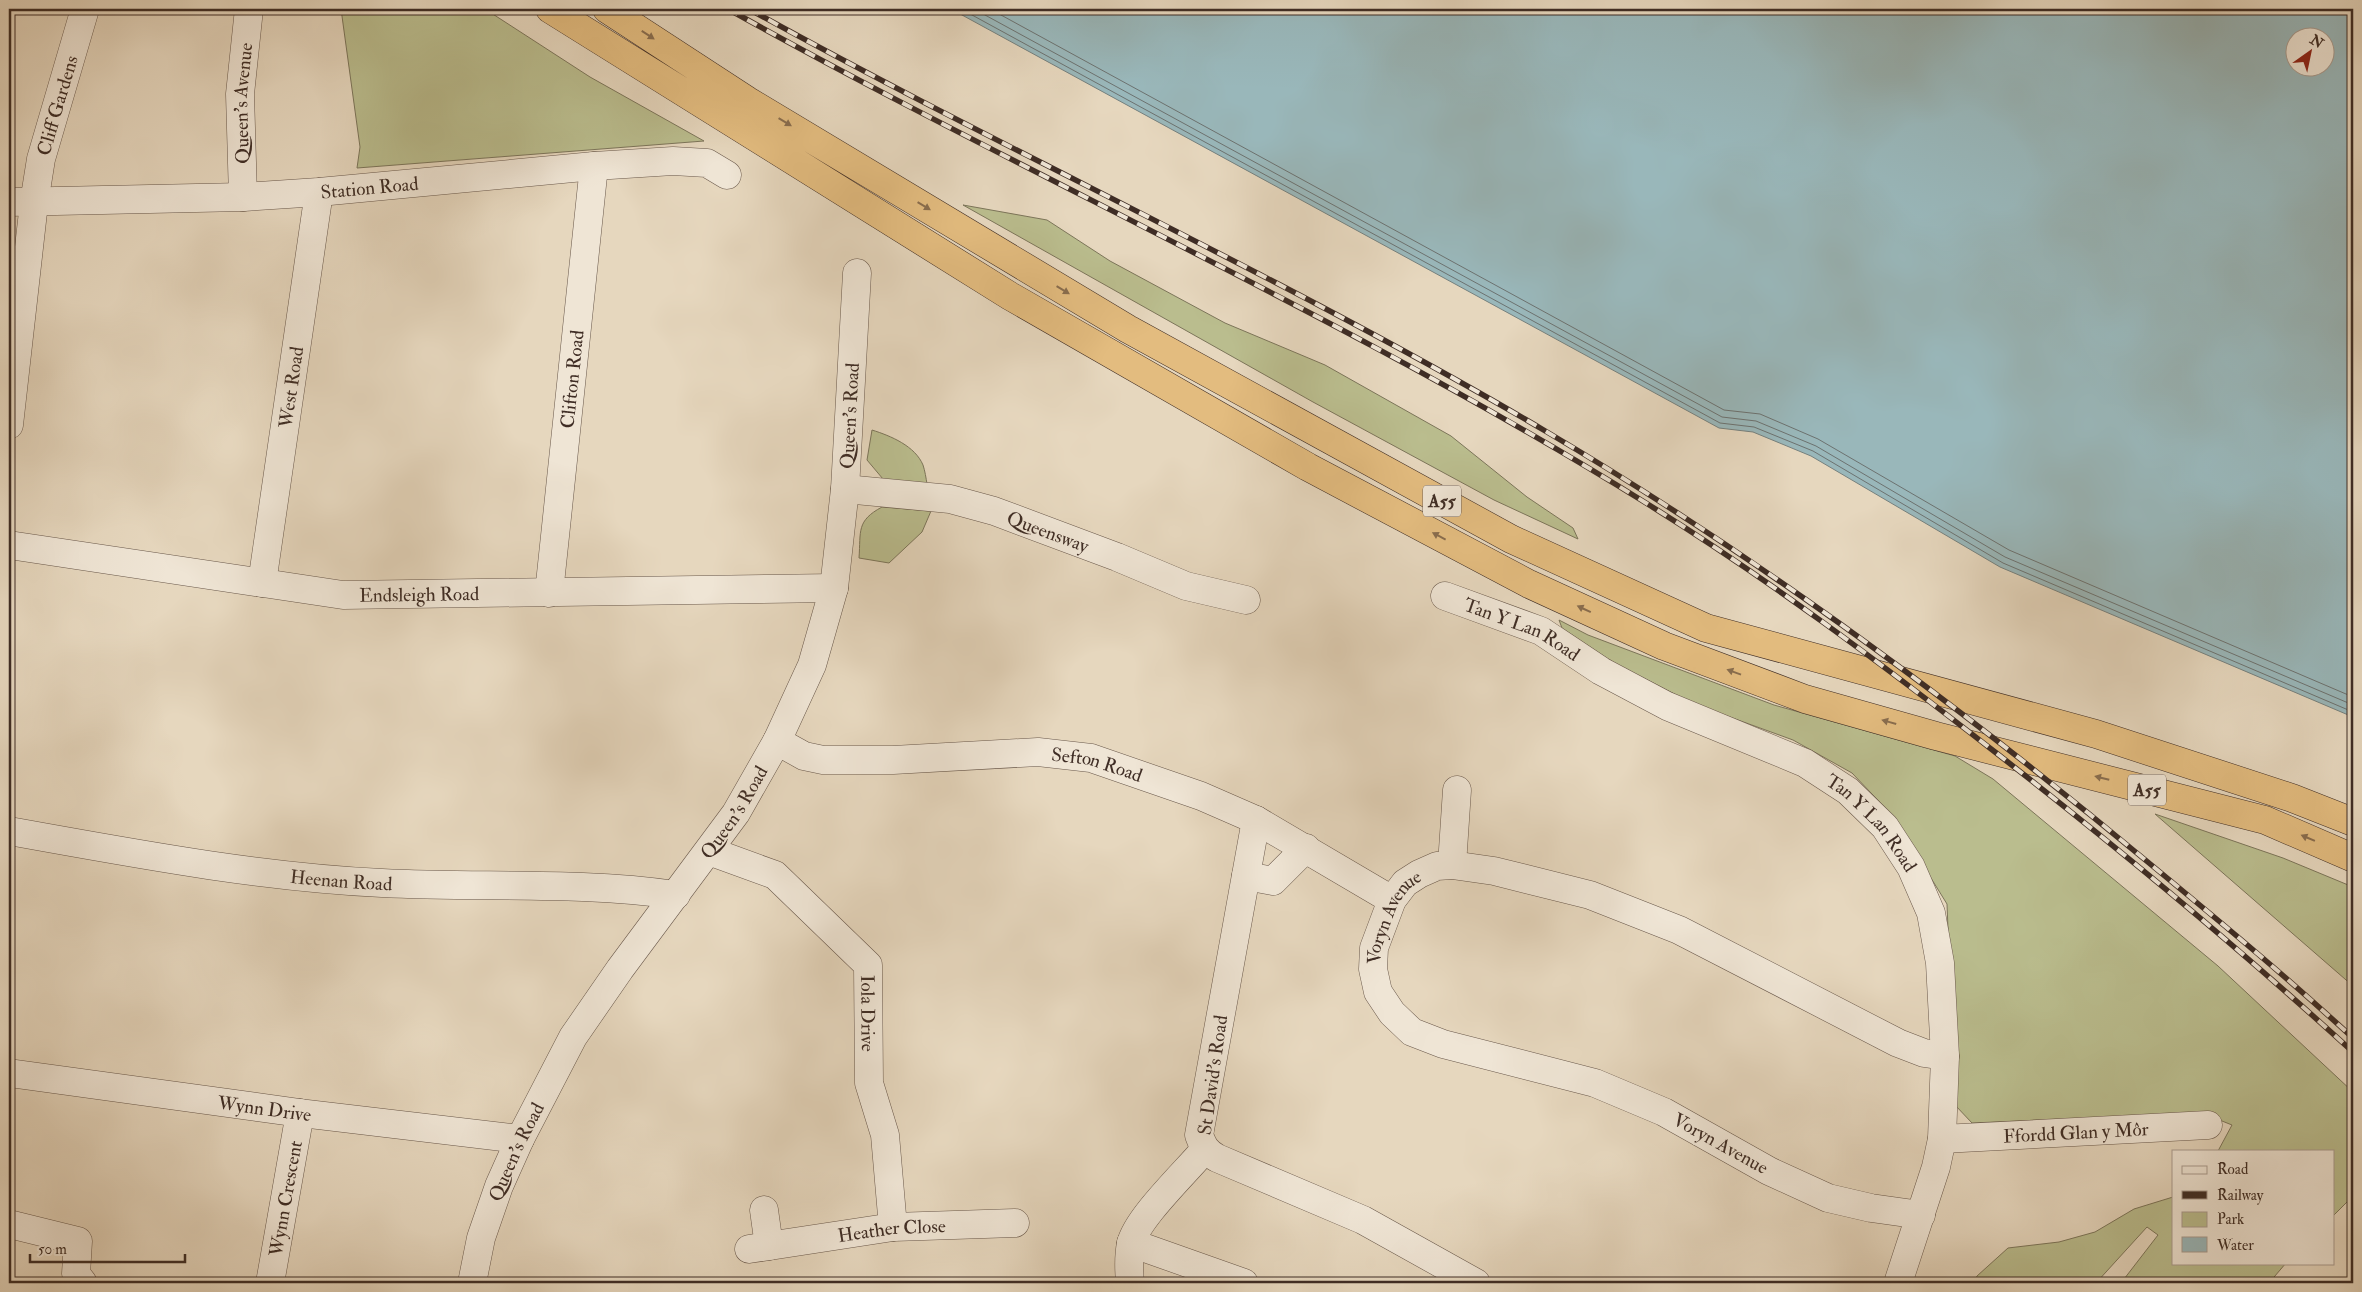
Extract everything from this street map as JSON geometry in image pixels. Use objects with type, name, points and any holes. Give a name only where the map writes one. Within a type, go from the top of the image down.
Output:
[{"type":"highway","name":"A55","points":[[550,9],[1010,296],[1308,467],[1529,584],[1664,646],[1805,699],[1936,736],[2265,820],[2353,858]]},
{"type":"highway","name":"A55","points":[[607,9],[748,101],[1128,329],[1511,539],[1706,628],[2096,734],[2292,798],[2353,822]]},
{"type":"street","name":"Cliff Gardens","points":[[9,425],[21,202],[41,159],[84,9]]},
{"type":"street","name":"Queen's Avenue","points":[[243,197],[240,94],[249,9]]},
{"type":"street","name":"Station Road","points":[[21,202],[243,197],[319,192],[594,166],[673,161],[707,163],[727,175]]},
{"type":"street","name":"Clifton Road","points":[[549,593],[594,166]]},
{"type":"street","name":"West Road","points":[[262,583],[319,192]]},
{"type":"street","name":"Queen's Road","points":[[472,1283],[481,1238],[499,1186],[520,1140],[573,1037],[620,969],[736,813],[777,741],[812,665],[834,588],[864,286]]},
{"type":"street","name":"Queensway","points":[[844,489],[950,499],[994,511],[1117,557],[1186,586],[1246,600]]},
{"type":"street","name":"Endsleigh Road","points":[[9,545],[343,595],[834,588]]},
{"type":"street","name":"Tan Y Lan Road","points":[[1445,596],[1541,631],[1601,671],[1666,706],[1805,763],[1848,792],[1885,827],[1911,867],[1931,913],[1940,963],[1945,1056],[1942,1139],[1936,1167],[1898,1283]]},
{"type":"street","name":"Sefton Road","points":[[777,741],[804,756],[823,760],[893,760],[1038,752],[1090,758],[1201,796],[1256,820],[1392,900]]},
{"type":"street","points":[[1452,865],[1457,790]]},
{"type":"street","name":"St David's Road","points":[[1256,820],[1199,1135],[1205,1149],[1217,1158],[1364,1220],[1476,1283]]},
{"type":"street","name":"Heenan Road","points":[[9,831],[212,867],[381,883],[626,888],[676,894]]},
{"type":"street","points":[[1246,876],[1273,880],[1306,848]]},
{"type":"street","name":"Iola Drive","points":[[709,851],[775,875],[868,965],[869,1084],[885,1135],[893,1227]]},
{"type":"street","name":"Voryn Avenue","points":[[1921,1215],[1871,1208],[1828,1198],[1769,1171],[1664,1112],[1595,1083],[1443,1044],[1412,1032],[1392,1013],[1378,992],[1372,969],[1374,948],[1392,900],[1405,884],[1419,874],[1437,866],[1452,865],[1494,871],[1599,898],[1680,930],[1898,1043],[1924,1053],[1945,1056]]},
{"type":"street","name":"Wynn Drive","points":[[9,1073],[300,1113],[520,1140]]},
{"type":"street","name":"Wynn Crescent","points":[[270,1283],[300,1113]]},
{"type":"street","name":"Ffordd Glan y Môr","points":[[1942,1139],[2208,1125]]},
{"type":"street","points":[[1130,1283],[1128,1268],[1131,1243],[1142,1223],[1205,1149]]},
{"type":"street","name":"Heather Close","points":[[764,1210],[759,1248],[893,1227],[1016,1222]]},
{"type":"street","points":[[9,1224],[78,1241],[76,1274],[83,1283]]},
{"type":"street","points":[[1131,1243],[1244,1283]]},
{"type":"green space","points":[[341,9],[485,9],[590,77],[704,141],[357,168],[360,147]]},
{"type":"green space","points":[[963,205],[1047,220],[1110,261],[1225,323],[1325,365],[1451,436],[1527,497],[1573,528],[1578,539],[1494,500],[1313,402]]},
{"type":"green space","points":[[872,430],[887,435],[914,452],[923,465],[927,484],[883,479],[867,460]]},
{"type":"green space","points":[[882,507],[931,511],[922,532],[889,563],[859,558],[861,528],[868,517]]},
{"type":"green space","points":[[1559,620],[1588,635],[1774,705],[1955,756],[1993,779],[2218,966],[2353,1092],[2353,1196],[2334,1215],[2334,1150],[2219,1150],[2232,1125],[2202,1113],[1972,1123],[1955,1105],[1947,904],[1892,815],[1852,773],[1793,740],[1694,704],[1616,664],[1562,628]]},
{"type":"green space","points":[[2155,814],[2283,858],[2353,887],[2353,986]]},
{"type":"green space","points":[[2172,1197],[2172,1264],[2285,1264],[2269,1283],[2121,1283],[2158,1235],[2147,1227],[2096,1283],[1974,1283],[1977,1276],[2008,1248],[2059,1242],[2095,1232],[2134,1209]]},
{"type":"water","points":[[951,9],[2353,9],[2353,717],[2000,567],[1811,456],[1753,432],[1719,428]]},
{"type":"railway","points":[[728,9],[958,132],[1305,310],[1534,436],[1646,503],[1736,561],[1867,654],[1953,719],[2132,861],[2353,1052]]},
{"type":"railway","points":[[749,9],[848,63],[1250,269],[1449,376],[1547,432],[1704,530],[1857,636],[2005,747],[2226,927],[2353,1038]]}]
